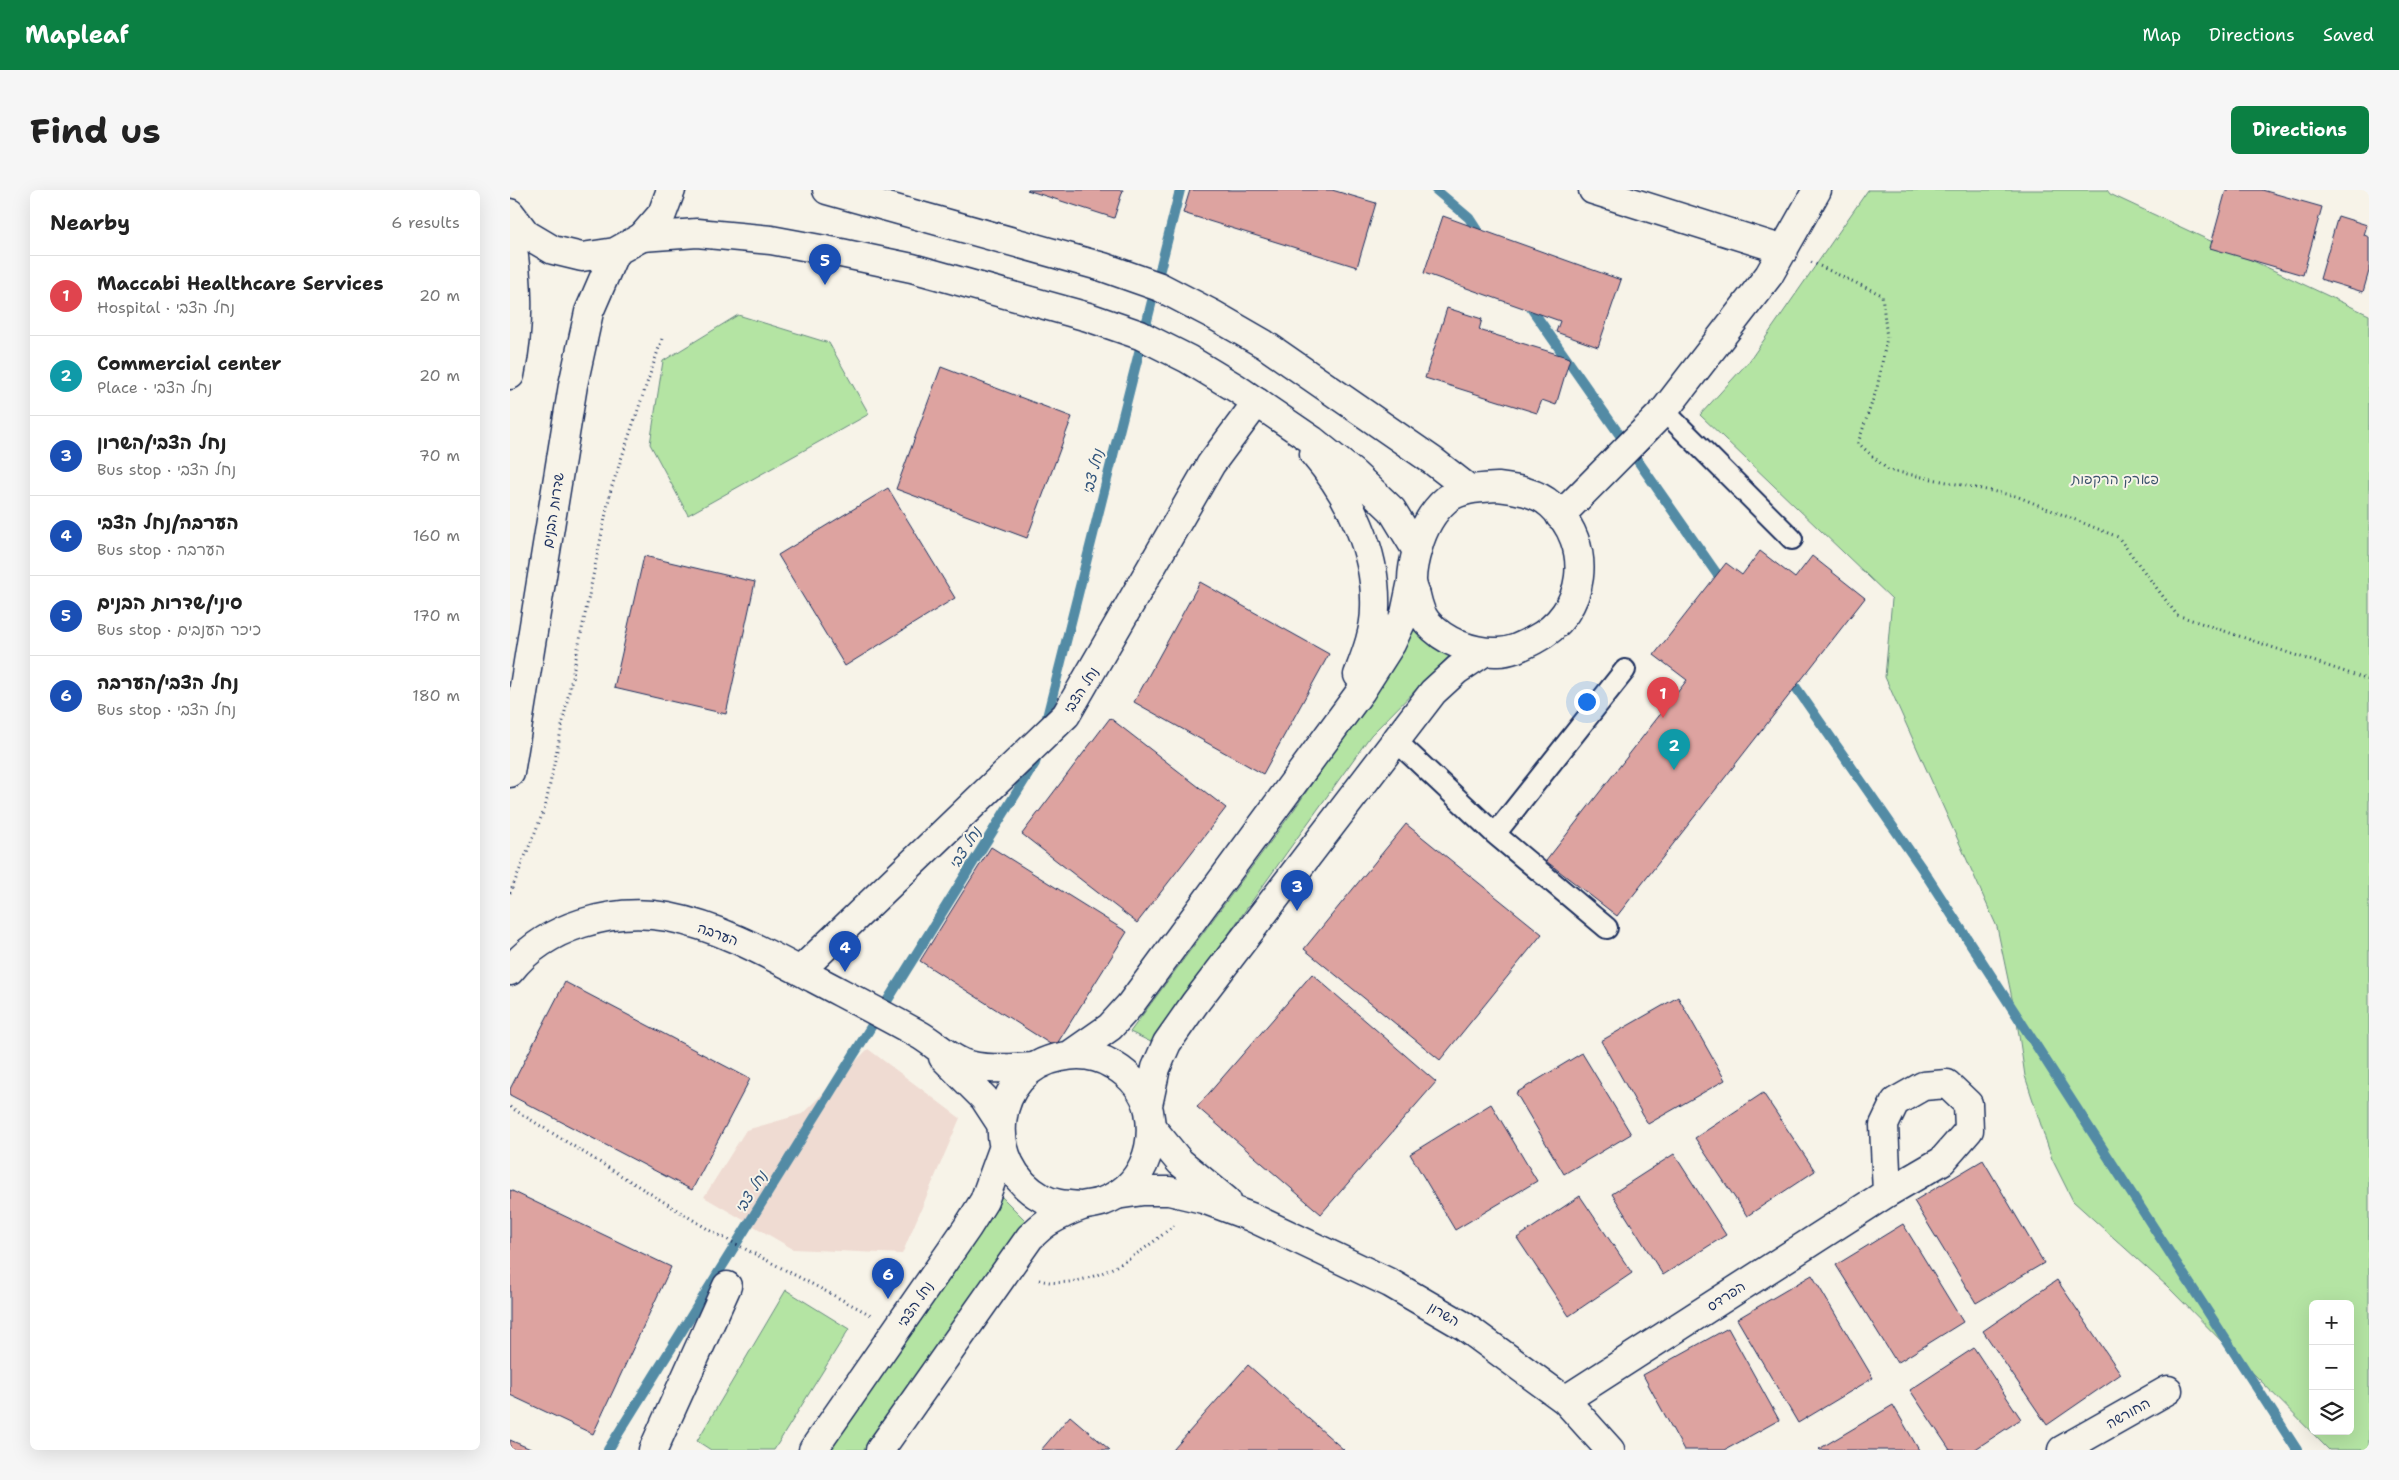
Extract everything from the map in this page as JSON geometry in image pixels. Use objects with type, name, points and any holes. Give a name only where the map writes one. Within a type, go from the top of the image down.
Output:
[{"type":"street","points":[[510,213],[526,234],[552,250],[582,257],[615,252],[642,237],[662,214],[671,190]]},
{"type":"street","points":[[827,190],[1103,267],[1160,287],[1264,344],[1432,460],[1470,489]]},
{"type":"street","points":[[1593,190],[1784,250]]},
{"type":"street","points":[[1560,516],[1664,411],[1769,275],[1817,190]]},
{"type":"street","points":[[510,226],[517,272],[519,307],[510,375]]},
{"type":"street","points":[[642,237],[697,233],[771,240],[912,268],[1088,317],[1140,335],[1188,359],[1257,402],[1312,440],[1354,474],[1392,510],[1417,552]]},
{"type":"street","name":"שדרות הבנים","points":[[510,773],[573,385],[589,312],[615,252]]},
{"type":"street","name":"נחל הצבי","points":[[800,971],[1066,715],[1211,464],[1257,402]]},
{"type":"street","points":[[1285,421],[1316,456],[1352,510],[1367,547],[1375,581],[1375,610],[1370,640],[1342,717]]},
{"type":"street","points":[[1070,1055],[1110,1027],[1130,1005],[1342,717],[1391,644],[1405,614],[1417,552],[1428,521],[1448,498],[1470,489],[1498,487],[1516,489],[1550,504],[1575,538],[1581,566],[1577,590],[1565,612],[1545,634],[1518,648],[1500,652],[1484,652],[1457,645],[1427,623],[1418,604],[1412,581]]},
{"type":"street","points":[[880,1450],[1004,1271],[1030,1237],[1048,1222],[1082,1206],[1104,1201],[1125,1190],[1140,1172],[1150,1151],[1150,1117],[1156,1068],[1178,1027],[1433,692],[1457,670],[1484,652]]},
{"type":"street","name":"הערבה","points":[[510,971],[550,936],[572,927],[620,915],[667,917],[712,929],[769,954],[920,1035],[963,1063],[998,1069],[1034,1067]]},
{"type":"street","name":"הערבה","points":[[920,1035],[984,1098],[1002,1137]]},
{"type":"street","points":[[1082,1206],[1058,1204],[1043,1199],[1029,1190],[1013,1171],[1002,1137],[1007,1100],[1020,1080],[1034,1067],[1052,1058],[1070,1055],[1089,1056],[1107,1062],[1124,1072],[1137,1085],[1150,1117]]},
{"type":"street","name":"השרון","points":[[1150,1117],[1180,1162],[1217,1194],[1251,1217]]},
{"type":"street","name":"נחל הצבי","points":[[813,1450],[898,1329],[984,1201],[1002,1137]]},
{"type":"street","name":"השרון","points":[[1116,1195],[1143,1191],[1169,1191],[1202,1199],[1251,1217],[1390,1283],[1456,1321],[1565,1400],[1610,1450]]},
{"type":"street","name":"הפרדס","points":[[1565,1400],[1887,1193]]},
{"type":"street","points":[[652,1450],[727,1286]]},
{"type":"street","name":"החורשה","points":[[2062,1450],[2168,1390]]},
{"type":"lane","points":[[1664,411],[1792,539]]},
{"type":"lane","points":[[1496,834],[1625,670]]},
{"type":"lane","points":[[1395,740],[1496,834],[1607,928]]},
{"type":"path","points":[[1784,250],[1882,295],[1887,338],[1877,388],[1858,443],[1888,470],[2016,496],[2118,537],[2177,616],[2369,680]]},
{"type":"path","points":[[510,893],[545,808],[611,489],[663,336]]},
{"type":"path","points":[[510,1107],[711,1231],[898,1329]]},
{"type":"path","points":[[1004,1271],[1048,1283],[1079,1280],[1125,1263],[1166,1232],[1202,1199]]},
{"type":"shaded area","points":[[868,1049],[960,1118],[902,1254],[793,1249],[704,1197],[746,1130],[802,1114]]},
{"type":"green space","name":"פארק הרקפות","points":[[1868,190],[2107,190],[2110,194],[2369,315],[2369,1450],[2329,1450],[2314,1435],[2354,1435],[2354,1300],[2309,1300],[2309,1430],[2167,1286],[2073,1201],[2052,1159],[2025,1076],[2017,1022],[1997,927],[1885,677],[1892,599],[1700,415],[1750,360]]},
{"type":"green space","points":[[738,315],[829,343],[869,414],[688,515],[650,444],[663,361]]},
{"type":"green space","points":[[1421,615],[1460,645],[1371,735],[1151,1042],[1130,1032],[1293,811],[1403,652]]},
{"type":"green space","points":[[1002,1197],[1030,1225],[873,1450],[820,1450],[971,1232]]},
{"type":"green space","points":[[786,1290],[849,1329],[774,1450],[711,1450],[697,1441]]},
{"type":"building","points":[[1027,190],[1123,190],[1114,218]]},
{"type":"building","points":[[1190,190],[1332,190],[1376,203],[1357,267],[1183,213]]},
{"type":"building","points":[[2226,190],[2262,190],[2322,207],[2303,275],[2210,248]]},
{"type":"building","points":[[1443,216],[1621,280],[1598,347],[1556,332],[1560,321],[1424,273]]},
{"type":"building","points":[[2338,216],[2367,225],[2364,235],[2369,237],[2369,271],[2363,292],[2320,279]]},
{"type":"building","points":[[1447,308],[1482,319],[1479,330],[1570,358],[1556,405],[1542,400],[1537,413],[1425,378]]},
{"type":"building","points":[[941,367],[1072,417],[1027,538],[896,489]]},
{"type":"building","points":[[888,488],[955,598],[845,666],[778,555]]},
{"type":"building","points":[[1760,551],[1795,578],[1812,556],[1865,598],[1617,916],[1546,861],[1687,680],[1654,655],[1726,563],[1742,575]]},
{"type":"building","points":[[644,556],[755,582],[726,714],[614,688]]},
{"type":"building","points":[[1200,582],[1329,654],[1263,774],[1134,702]]},
{"type":"building","points":[[1110,718],[1226,808],[1137,923],[1022,834]]},
{"type":"building","points":[[1406,824],[1542,934],[1440,1060],[1304,949]]},
{"type":"building","points":[[991,847],[1127,932],[1055,1047],[920,961]]},
{"type":"building","points":[[1312,974],[1436,1082],[1321,1214],[1197,1107]]},
{"type":"building","points":[[565,982],[750,1079],[692,1190],[510,1095],[510,1089]]},
{"type":"building","points":[[1678,997],[1725,1080],[1648,1124],[1601,1041]]},
{"type":"building","points":[[1582,1053],[1631,1134],[1564,1174],[1516,1093]]},
{"type":"building","points":[[1763,1093],[1815,1171],[1747,1216],[1695,1138]]},
{"type":"building","points":[[1491,1104],[1537,1181],[1455,1230],[1410,1154]]},
{"type":"building","points":[[1674,1154],[1726,1235],[1663,1275],[1612,1194]]},
{"type":"building","points":[[1983,1160],[2044,1263],[1976,1303],[1914,1201]]},
{"type":"building","points":[[510,1190],[671,1267],[593,1434],[510,1395]]},
{"type":"building","points":[[1580,1196],[1632,1273],[1569,1316],[1517,1238]]},
{"type":"building","points":[[1903,1224],[1963,1322],[1897,1363],[1836,1265]]},
{"type":"building","points":[[1812,1275],[1873,1378],[1798,1423],[1737,1319]]},
{"type":"building","points":[[2057,1280],[2121,1374],[2047,1425],[1983,1331]]},
{"type":"building","points":[[1728,1328],[1779,1420],[1725,1450],[1684,1450],[1643,1375]]},
{"type":"building","points":[[1974,1348],[2021,1419],[1974,1450],[1950,1450],[1910,1390]]},
{"type":"building","points":[[1248,1365],[1344,1450],[1173,1450]]},
{"type":"building","points":[[1893,1405],[1919,1450],[1819,1449]]},
{"type":"building","points":[[1070,1416],[1110,1450],[1041,1450]]},
{"type":"building","points":[[510,1440],[533,1450],[510,1450]]},
{"type":"waterway","name":"נחל צבי","points":[[1045,725],[1180,190]]},
{"type":"waterway","points":[[1436,190],[1469,218],[1482,238]]},
{"type":"waterway","points":[[1526,301],[1724,584]]},
{"type":"waterway","points":[[1788,676],[1923,870],[2297,1450]]},
{"type":"waterway","name":"נחל צבי","points":[[608,1450],[1035,763],[1039,751]]},
{"type":"place","name":"סיני/שדרות הבנים","points":[[825,285]]},
{"type":"place","name":"Maccabi Healthcare Services","points":[[1663,718]]},
{"type":"place","name":"Commercial center","points":[[1674,770]]},
{"type":"place","name":"נחל הצבי/השרון","points":[[1297,911]]},
{"type":"place","name":"הערבה/נחל הצבי","points":[[845,972]]},
{"type":"place","name":"נחל הצבי/הערבה","points":[[888,1299]]}]
